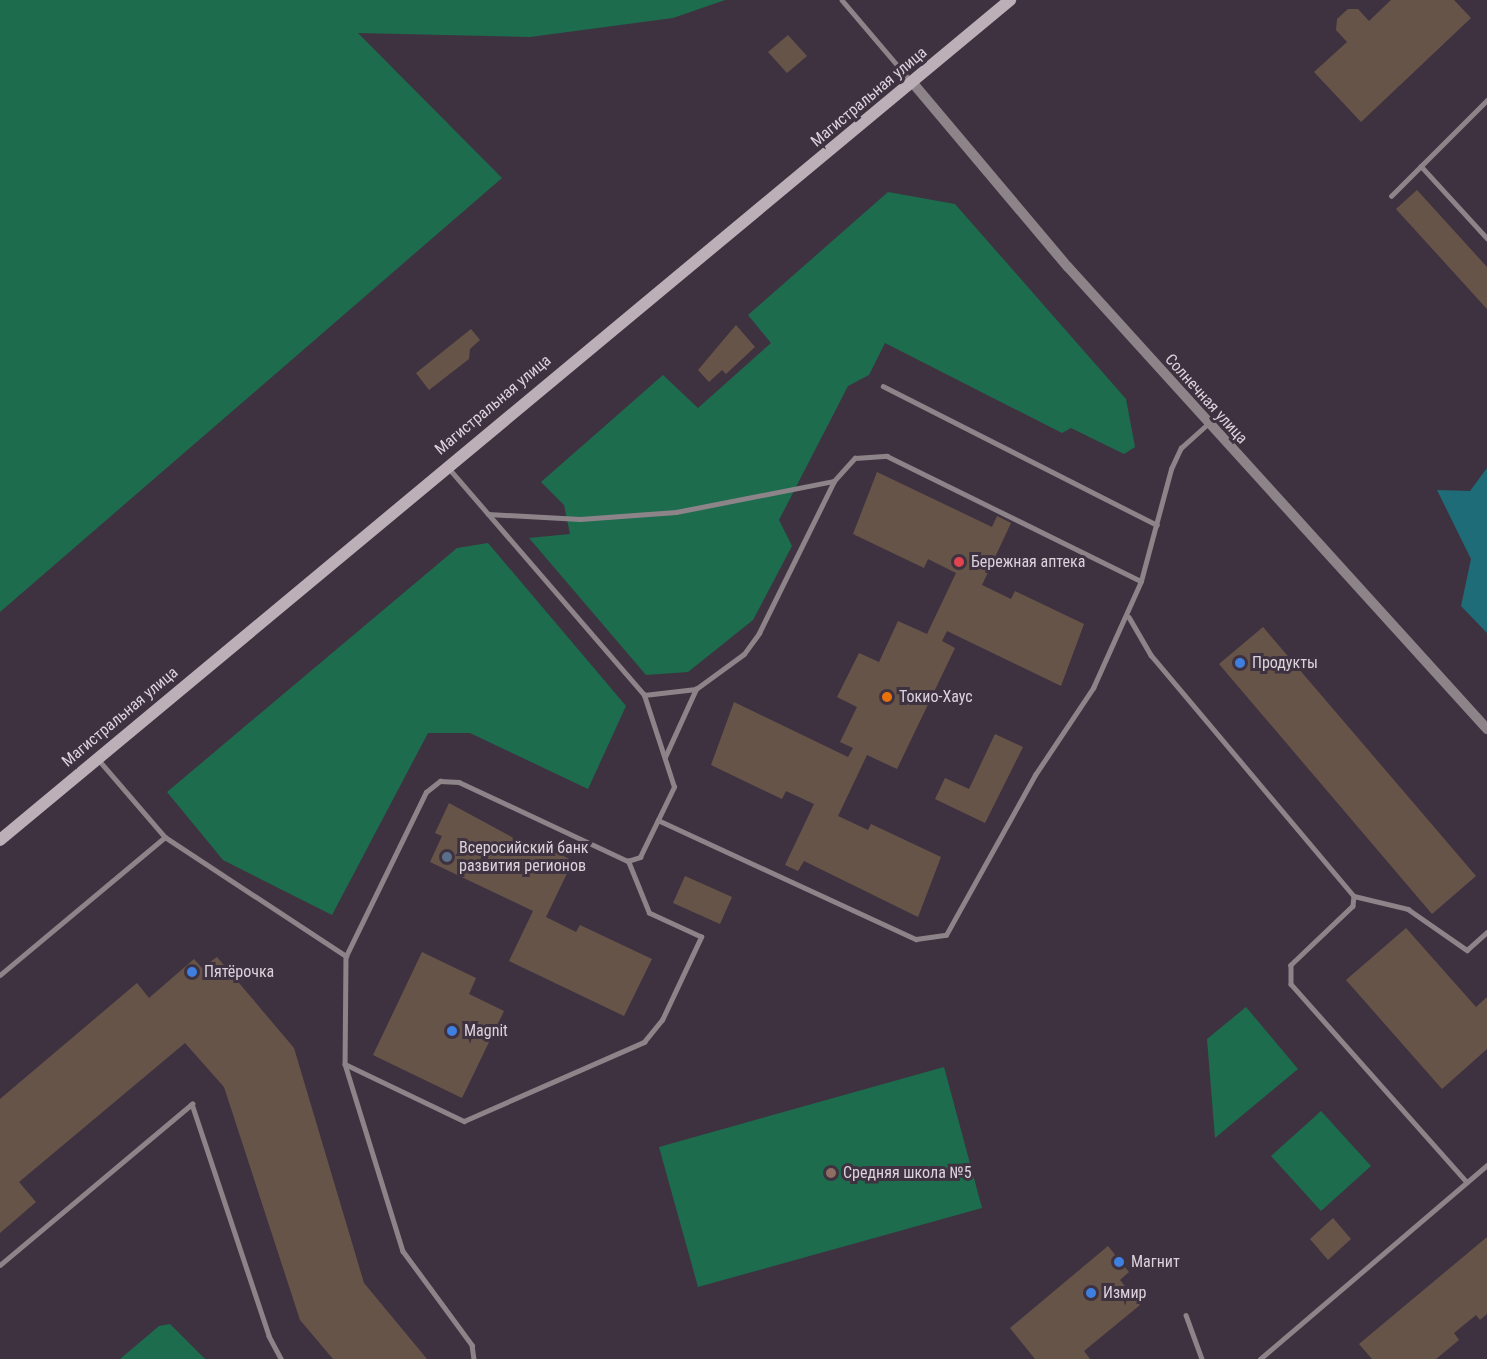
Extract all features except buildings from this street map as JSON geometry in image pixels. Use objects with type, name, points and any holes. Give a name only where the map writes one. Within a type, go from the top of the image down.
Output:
[{"type":"main road","name":"Магистральная улица","points":[[0,840],[446,466],[1010,0]]},
{"type":"street","name":"Солнечная улица","points":[[912,82],[1208,424],[1487,729]]},
{"type":"lane","points":[[842,0],[912,82]]},
{"type":"lane","points":[[1391,196],[1487,99]]},
{"type":"lane","points":[[1421,166],[1487,238]]},
{"type":"lane","points":[[883,386],[1157,525]]},
{"type":"lane","points":[[658,820],[916,939],[946,935],[1129,617],[1142,581],[1181,447],[1208,424]]},
{"type":"lane","points":[[665,757],[696,689],[744,654],[759,633],[834,482],[855,458],[887,456],[1142,581]]},
{"type":"lane","points":[[446,466],[644,695],[674,787],[640,857],[628,861]]},
{"type":"lane","points":[[488,514],[580,519],[676,512],[834,482]]},
{"type":"lane","points":[[1129,617],[1151,655],[1354,896],[1408,909],[1467,950],[1487,932]]},
{"type":"lane","points":[[644,695],[696,689]]},
{"type":"lane","points":[[97,758],[165,837],[346,956]]},
{"type":"lane","points":[[345,1064],[464,1121],[644,1041],[662,1020],[701,937],[649,913],[628,861],[459,782],[440,781],[426,792],[346,956],[345,1064],[403,1251],[472,1345],[474,1359]]},
{"type":"lane","points":[[0,975],[165,837]]},
{"type":"lane","points":[[1354,896],[1353,906],[1291,965],[1291,984],[1467,1182]]},
{"type":"lane","points":[[0,1264],[192,1104],[269,1336],[281,1359]]},
{"type":"lane","points":[[1260,1359],[1487,1165]]},
{"type":"lane","points":[[1186,1315],[1202,1359]]},
{"type":"green space","points":[[0,0],[725,0],[673,18],[530,37],[358,33],[502,178],[0,612]]},
{"type":"green space","points":[[888,192],[955,204],[1126,399],[1135,447],[1124,454],[1071,428],[1062,433],[885,343],[869,375],[848,386],[779,520],[792,546],[753,620],[688,672],[646,675],[529,538],[570,534],[564,505],[541,482],[663,375],[698,408],[771,343],[748,315]]},
{"type":"green space","points":[[488,543],[626,706],[588,789],[470,733],[428,733],[332,915],[223,860],[167,792],[457,548]]},
{"type":"green space","points":[[1246,1007],[1298,1069],[1215,1138],[1207,1039]]},
{"type":"green space","points":[[944,1067],[982,1208],[698,1287],[659,1147]]},
{"type":"green space","points":[[1321,1111],[1371,1166],[1321,1211],[1271,1156]]},
{"type":"green space","points":[[170,1324],[205,1359],[120,1359],[159,1326]]},
{"type":"water","points":[[1487,468],[1487,633],[1461,606],[1471,559],[1437,490],[1470,491]]},
{"type":"place","name":"Бережная аптека","points":[[959,562]]},
{"type":"place","name":"Продукты","points":[[1240,663]]},
{"type":"place","name":"Токио-Хаус","points":[[887,697]]},
{"type":"place","name":"Всеросийский банк развития регионов","points":[[447,857]]},
{"type":"place","name":"Пятёрочка","points":[[192,972]]},
{"type":"place","name":"Magnit","points":[[452,1031]]},
{"type":"place","name":"Средняя школа №5","points":[[831,1173]]},
{"type":"place","name":"Магнит","points":[[1119,1262]]},
{"type":"place","name":"Измир","points":[[1091,1293]]}]
